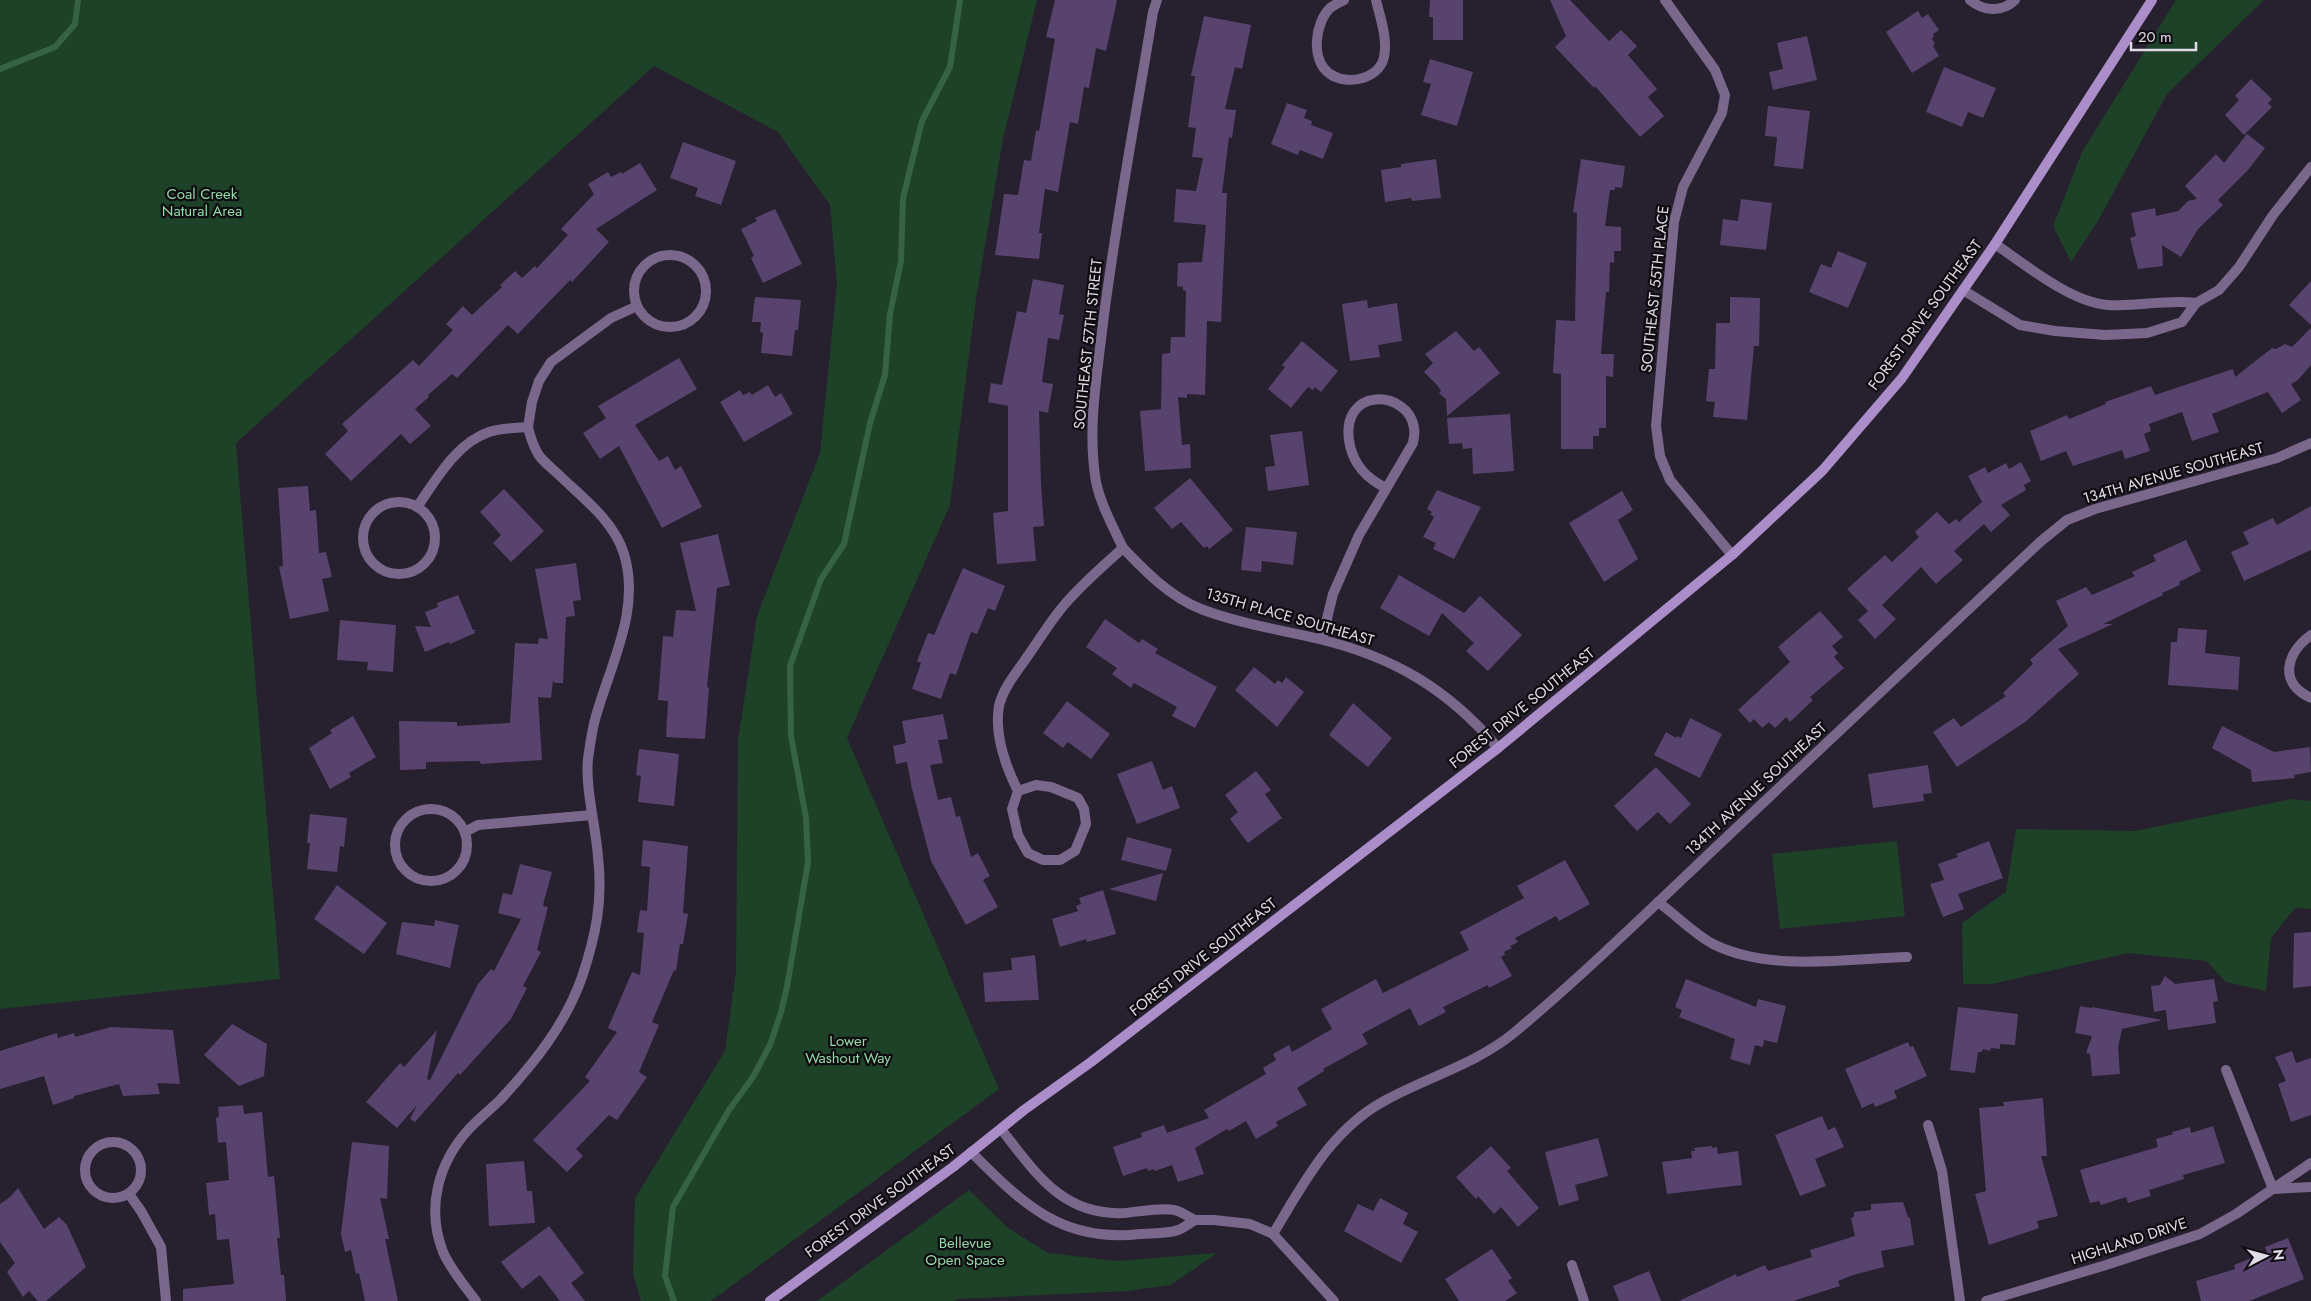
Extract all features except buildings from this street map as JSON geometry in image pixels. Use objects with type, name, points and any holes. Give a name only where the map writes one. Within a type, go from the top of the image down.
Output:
[{"type":"main road","name":"FOREST DRIVE SOUTHEAST","points":[[770,1301],[1099,1056],[1498,748],[1732,555],[1822,471],[1902,378],[1995,244],[2152,0]]},
{"type":"street","name":"SOUTHEAST 57TH STREET","points":[[1123,548],[1104,507],[1096,482],[1092,445],[1092,412],[1109,276],[1153,12],[1157,0]]},
{"type":"street","points":[[1344,0],[1330,8],[1319,25],[1317,45],[1320,62],[1330,74],[1345,79],[1360,79],[1375,73],[1384,57],[1384,30],[1376,0]]},
{"type":"street","name":"SOUTHEAST 55TH PLACE","points":[[1665,0],[1715,70],[1725,95],[1722,112],[1683,187],[1674,222],[1656,426],[1660,456],[1670,480],[1732,555]]},
{"type":"street","points":[[1970,0],[1985,9],[1994,10],[2004,8],[2014,0]]},
{"type":"street","points":[[1963,290],[2020,325],[2055,331],[2105,335],[2147,333],[2182,322],[2196,304],[2219,290],[2239,267],[2273,215],[2311,167]]},
{"type":"street","points":[[1995,244],[2080,298],[2107,305],[2141,305],[2176,300],[2196,304]]},
{"type":"street","points":[[669,255],[691,262],[699,270],[704,281],[706,293],[703,305],[697,315],[688,322],[676,327],[664,327],[653,323],[644,316],[637,306],[634,295],[634,283],[646,263],[657,257],[669,255]]},
{"type":"street","points":[[476,1301],[455,1273],[443,1252],[437,1229],[436,1188],[442,1171],[456,1145],[546,1047],[563,1020],[581,980],[596,933],[600,894],[588,762],[596,718],[628,612],[629,580],[624,554],[617,536],[601,515],[540,456],[528,427],[532,402],[539,381],[551,362],[611,318],[637,306]]},
{"type":"street","points":[[1322,639],[1333,594],[1345,564],[1359,535],[1413,443],[1414,428],[1410,414],[1399,404],[1383,400],[1369,400],[1357,407],[1348,421],[1348,436],[1352,456],[1362,471],[1371,481],[1386,488]]},
{"type":"street","points":[[417,506],[450,460],[467,445],[489,432],[528,427]]},
{"type":"street","name":"134TH AVENUE SOUTHEAST","points":[[1273,1234],[1317,1161],[1337,1137],[1358,1117],[1385,1100],[1461,1064],[1513,1034],[1658,902],[2040,542],[2067,520],[2095,509],[2277,458],[2311,443]]},
{"type":"street","points":[[395,502],[417,506],[426,514],[433,525],[434,549],[428,560],[413,571],[395,574],[383,570],[374,564],[364,544],[364,532],[368,521],[374,512],[395,502]]},
{"type":"street","name":"135TH PLACE SOUTHEAST","points":[[1123,548],[1164,587],[1200,609],[1322,639],[1392,664],[1425,682],[1458,705],[1498,748]]},
{"type":"street","points":[[1018,790],[1036,785],[1051,787],[1078,798],[1084,809],[1086,824],[1075,851],[1060,860],[1043,860],[1028,853],[1018,835],[1012,809],[1018,790],[1007,769],[998,728],[999,705],[1009,682],[1065,604],[1123,548]]},
{"type":"street","points":[[2311,635],[2299,644],[2290,657],[2290,678],[2299,693],[2311,698]]},
{"type":"street","points":[[438,810],[450,814],[464,832],[467,844],[466,856],[452,874],[442,880],[431,881],[414,876],[401,865],[396,854],[399,830],[405,820],[421,812],[438,810]]},
{"type":"street","points":[[464,832],[478,825],[592,814]]},
{"type":"street","points":[[1658,902],[1712,943],[1734,952],[1788,961],[1907,957]]},
{"type":"street","points":[[2226,1070],[2273,1189],[2311,1187]]},
{"type":"street","points":[[1928,1125],[1942,1171],[1960,1301]]},
{"type":"street","points":[[1001,1129],[1043,1181],[1070,1203],[1096,1210],[1121,1213],[1174,1210],[1195,1220],[1250,1224],[1273,1234],[1334,1301]]},
{"type":"street","points":[[120,1143],[128,1146],[139,1161],[140,1179],[129,1194],[120,1198],[102,1196],[88,1184],[85,1175],[85,1165],[88,1157],[102,1144],[120,1143]]},
{"type":"street","points":[[971,1152],[1008,1189],[1052,1220],[1075,1231],[1101,1236],[1124,1236],[1178,1230],[1195,1220]]},
{"type":"street","name":"HIGHLAND DRIVE","points":[[1986,1301],[2200,1234],[2236,1214],[2311,1164]]},
{"type":"street","points":[[129,1194],[145,1217],[161,1247],[166,1301]]},
{"type":"street","points":[[1572,1265],[1584,1301]]},
{"type":"green space","points":[[0,0],[1037,0],[1003,139],[976,299],[950,505],[847,738],[999,1089],[711,1301],[641,1301],[633,1274],[635,1198],[725,1051],[736,971],[738,740],[757,616],[820,453],[837,283],[830,205],[778,132],[654,66],[236,443],[280,979],[0,1009]]},
{"type":"green space","points":[[2176,0],[2264,0],[2167,94],[2098,221],[2071,262],[2053,226],[2082,152]]},
{"type":"green space","points":[[2292,799],[2311,801],[2311,909],[2295,908],[2271,938],[2266,991],[2226,982],[2206,961],[2128,953],[1992,984],[1963,984],[1962,923],[2006,892],[2016,829],[2135,831]]},
{"type":"green space","points":[[1897,841],[1905,916],[1780,929],[1772,854]]},
{"type":"green space","name":"Bellevue Open Space","points":[[969,1190],[1008,1228],[1048,1253],[1116,1261],[1217,1253],[1171,1285],[1128,1291],[957,1299],[954,1301],[817,1301]]},
{"type":"waterway","points":[[0,69],[55,47],[75,24],[78,0]]},
{"type":"waterway","points":[[674,1301],[665,1276],[673,1207],[729,1110],[753,1077],[770,1045],[787,987],[808,862],[806,818],[791,736],[790,666],[821,579],[844,544],[870,423],[885,375],[890,314],[901,261],[903,198],[922,121],[950,67],[960,0]]},
{"type":"park label","name":"Coal Creek Natural Area","points":[[202,202]]},
{"type":"park label","name":"Lower Washout Way","points":[[848,1050]]}]
